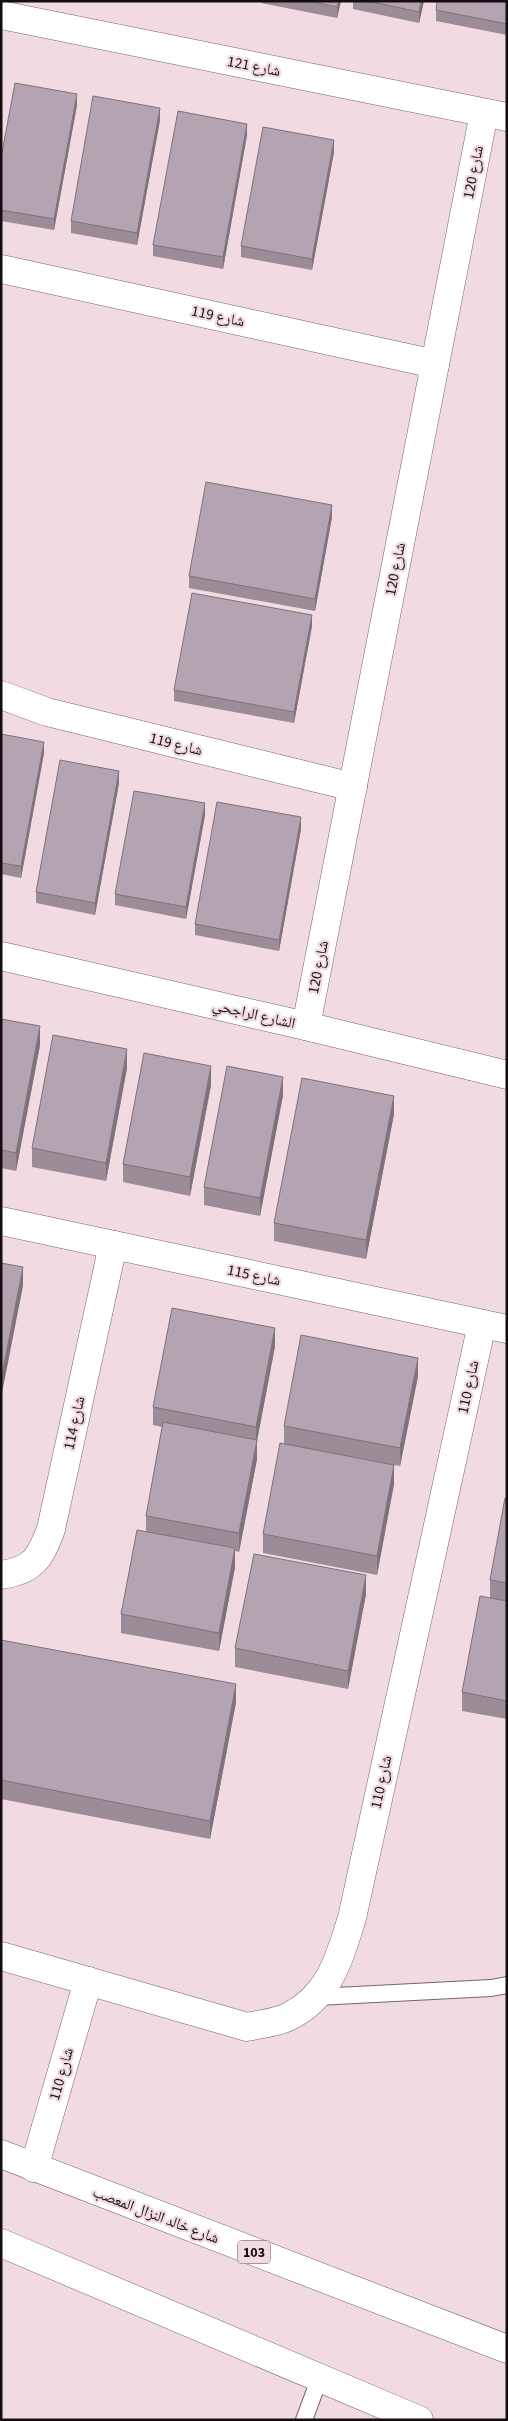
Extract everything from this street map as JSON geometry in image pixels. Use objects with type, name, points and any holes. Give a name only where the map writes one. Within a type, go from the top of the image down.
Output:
[{"type":"street","name":"شارع 121","points":[[1,15],[495,115]]},
{"type":"street","name":"شارع 120","points":[[306,1026],[435,364],[495,115]]},
{"type":"street","name":"شارع 119","points":[[1,269],[435,364]]},
{"type":"street","name":"شارع 119","points":[[1,695],[47,712],[353,787]]},
{"type":"street","name":"الشارع الراجحي","points":[[1,956],[306,1026],[507,1076]]},
{"type":"street","name":"شارع 115","points":[[1,1221],[494,1327]]},
{"type":"street","name":"114 شارع","points":[[1,1575],[20,1572],[41,1555],[51,1529],[113,1245]]},
{"type":"street","name":"شارع 110","points":[[1,1956],[247,2027],[287,2018],[317,1997],[336,1967],[352,1918],[494,1327]]},
{"type":"street","name":"شارع 110","points":[[34,2168],[88,1981]]},
{"type":"street","name":"شارع خالد النزال المعصب","points":[[1,2154],[507,2349]]},
{"type":"street","points":[[1,2242],[419,2420]]},
{"type":"lane","points":[[317,1997],[491,1988],[507,1985]]},
{"type":"lane","points":[[304,2420],[320,2377]]},
{"type":"building","points":[[309,1],[339,1],[337,7]]},
{"type":"building","points":[[368,1],[421,1],[419,12]]},
{"type":"building","points":[[437,1],[507,1],[507,24],[436,10]]},
{"type":"building","points":[[15,83],[77,94],[54,219],[1,210],[1,158]]},
{"type":"building","points":[[93,96],[160,108],[137,233],[71,221]]},
{"type":"building","points":[[178,111],[247,124],[223,257],[153,245]]},
{"type":"building","points":[[263,127],[334,140],[312,259],[241,246]]},
{"type":"building","points":[[206,482],[332,505],[315,599],[189,576]]},
{"type":"building","points":[[192,593],[312,615],[294,712],[174,690]]},
{"type":"building","points":[[1,734],[44,742],[21,866],[1,863]]},
{"type":"building","points":[[60,760],[119,771],[95,903],[36,892]]},
{"type":"building","points":[[134,791],[205,803],[186,907],[115,894]]},
{"type":"building","points":[[217,802],[301,817],[279,940],[195,924]]},
{"type":"building","points":[[1,1019],[40,1026],[16,1153],[1,1150]]},
{"type":"building","points":[[53,1035],[127,1049],[106,1163],[32,1148]]},
{"type":"building","points":[[144,1053],[211,1066],[190,1177],[123,1164]]},
{"type":"building","points":[[227,1066],[283,1077],[260,1198],[204,1187]]},
{"type":"building","points":[[302,1078],[394,1096],[366,1240],[274,1223]]},
{"type":"building","points":[[1,1263],[23,1267],[1,1380]]},
{"type":"building","points":[[172,1308],[275,1328],[256,1427],[153,1407]]},
{"type":"building","points":[[301,1335],[418,1358],[400,1448],[284,1426]]},
{"type":"building","points":[[163,1422],[257,1440],[239,1533],[146,1516]]},
{"type":"building","points":[[280,1443],[394,1465],[377,1556],[263,1534]]},
{"type":"building","points":[[505,1498],[507,1499],[507,1583],[490,1580]]},
{"type":"building","points":[[137,1530],[235,1548],[219,1633],[121,1614]]},
{"type":"building","points":[[254,1554],[366,1575],[348,1671],[235,1648]]},
{"type":"building","points":[[480,1596],[507,1601],[507,1701],[462,1692]]},
{"type":"building","points":[[1,1640],[236,1684],[210,1821],[1,1780]]}]
